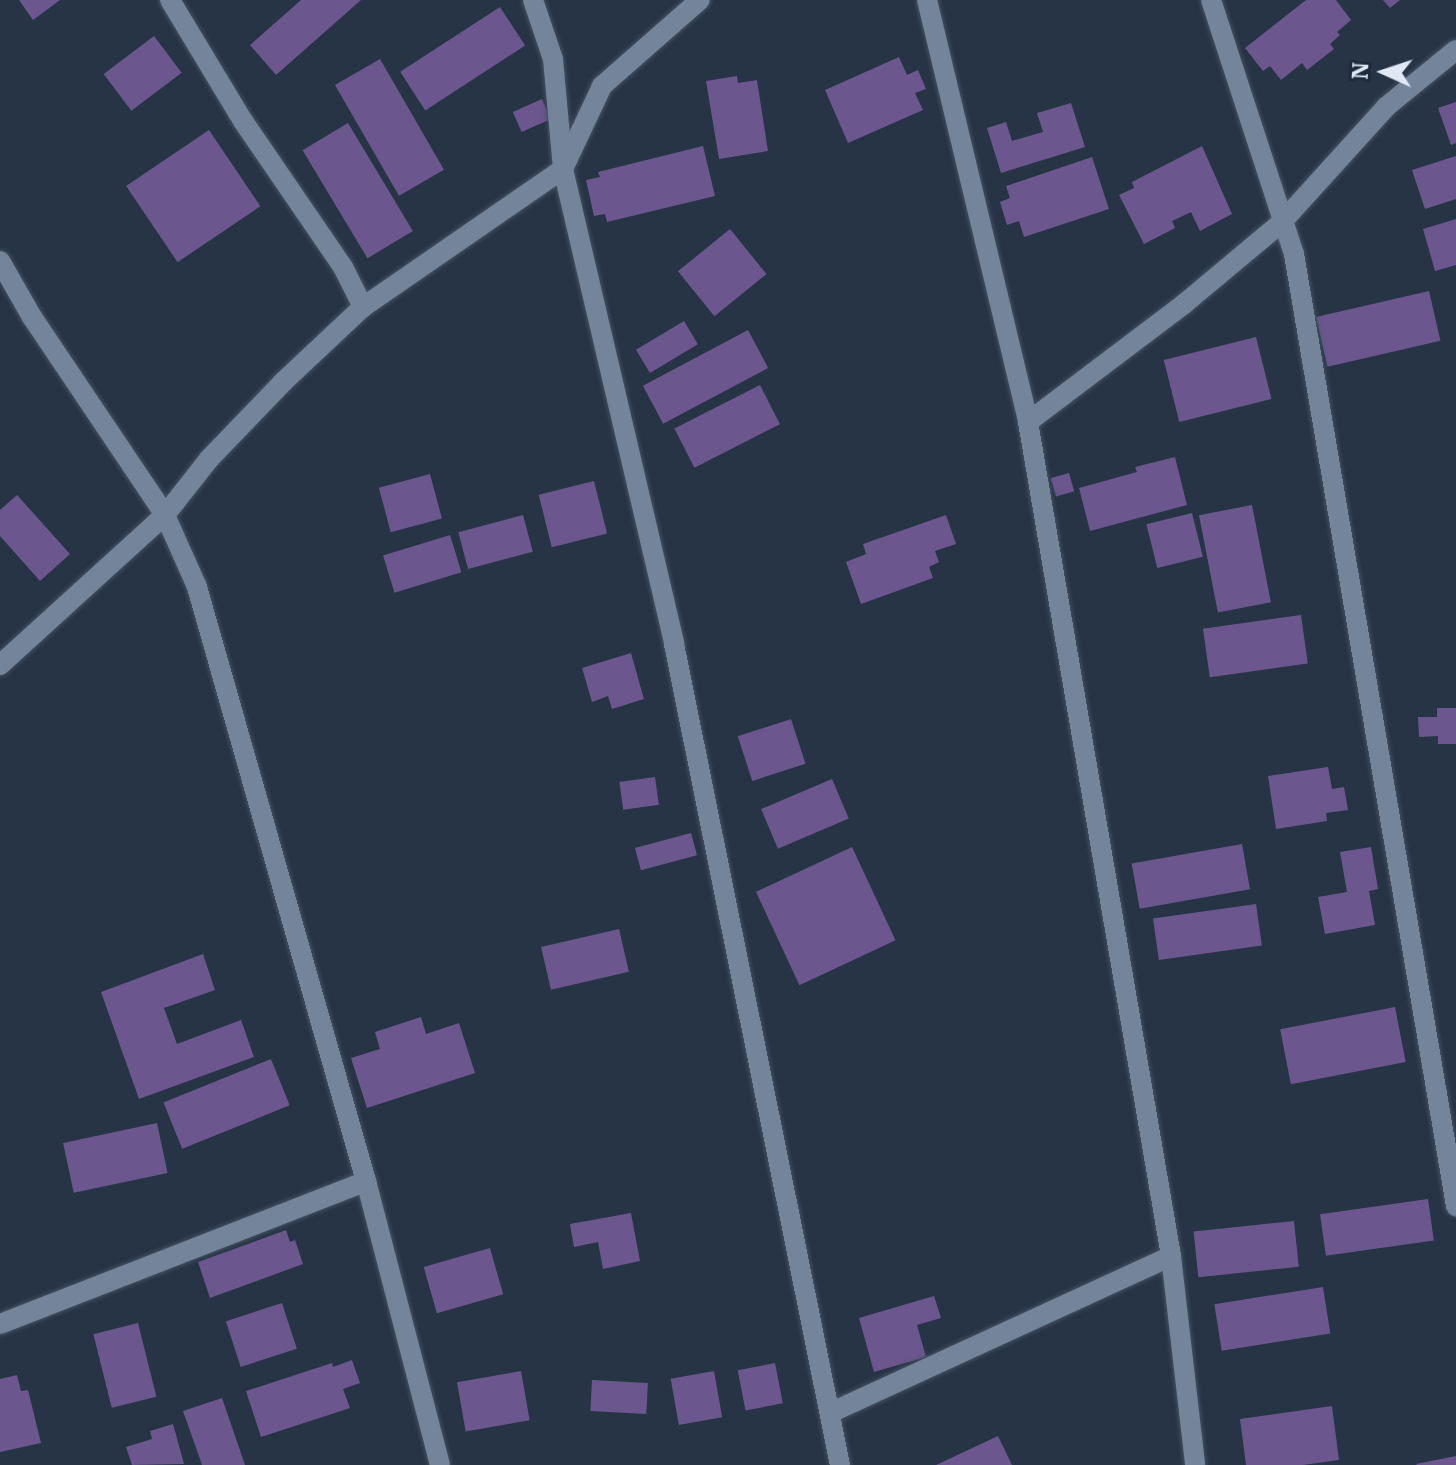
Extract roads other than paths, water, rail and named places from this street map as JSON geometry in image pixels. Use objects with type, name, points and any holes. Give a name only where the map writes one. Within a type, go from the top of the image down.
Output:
[{"type":"street","points":[[170,0],[243,121],[343,267],[363,307]]},
{"type":"street","points":[[533,0],[553,59],[563,169],[674,644],[840,1465]]},
{"type":"street","points":[[0,665],[165,515],[219,448],[363,307],[563,169],[602,86],[700,0]]},
{"type":"street","points":[[927,0],[1028,422],[1171,1256],[1195,1465]]},
{"type":"street","points":[[1211,0],[1281,223],[1294,254],[1456,1206]]},
{"type":"street","points":[[1028,422],[1184,304],[1281,223],[1386,107],[1456,50]]},
{"type":"street","points":[[0,261],[32,317],[165,515],[197,587],[366,1181],[437,1464]]},
{"type":"street","points":[[0,1324],[366,1181]]},
{"type":"street","points":[[830,1413],[1171,1256]]}]
